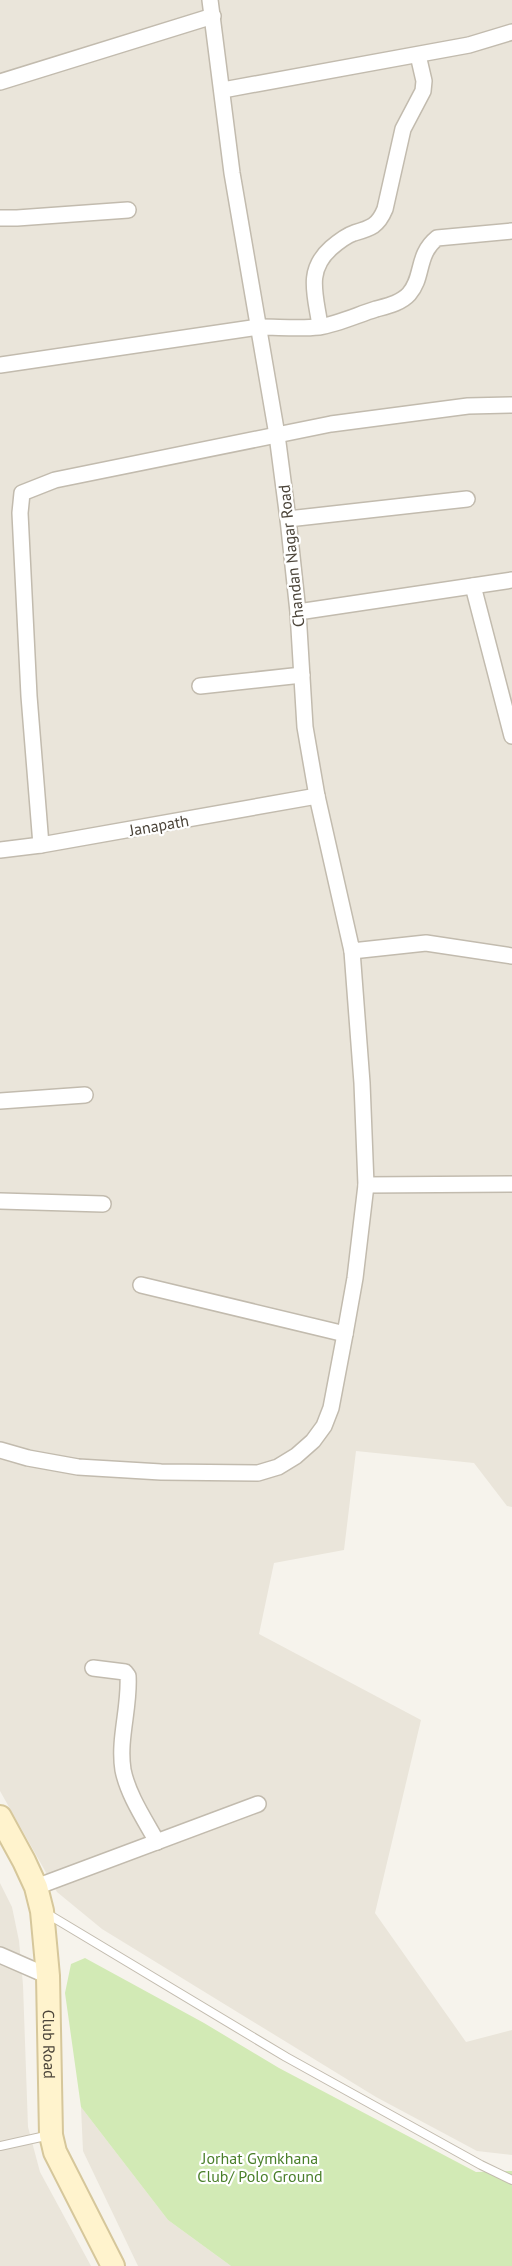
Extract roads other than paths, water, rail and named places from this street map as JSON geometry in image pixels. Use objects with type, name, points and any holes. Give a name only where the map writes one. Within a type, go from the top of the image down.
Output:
[{"type":"street","name":"Chandan Nagar Road","points":[[0,1450],[55,1464],[161,1472],[258,1473],[278,1467],[296,1456],[313,1441],[324,1426],[331,1408],[355,1278],[366,1185],[362,1083],[352,951],[317,795],[305,728],[298,612],[288,519],[277,435],[232,173],[210,0]]},
{"type":"street","points":[[0,82],[213,16]]},
{"type":"street","points":[[223,90],[489,41],[512,32]]},
{"type":"street","points":[[320,326],[315,281],[316,265],[344,238],[371,228],[381,218],[403,129],[421,99],[423,91],[424,81],[418,55]]},
{"type":"street","points":[[0,218],[128,210]]},
{"type":"street","points":[[0,365],[259,327],[320,326],[398,302],[408,296],[414,286],[424,252],[437,238],[512,231]]},
{"type":"street","points":[[41,845],[29,696],[20,513],[22,493],[55,480],[331,424],[468,406],[512,405]]},
{"type":"street","points":[[288,519],[467,499]]},
{"type":"street","points":[[298,612],[512,579]]},
{"type":"street","points":[[473,586],[512,736]]},
{"type":"street","points":[[200,686],[302,675]]},
{"type":"street","name":"Janapath","points":[[0,850],[41,845],[317,795]]},
{"type":"street","points":[[352,951],[426,943],[512,956]]},
{"type":"street","points":[[0,1101],[85,1095]]},
{"type":"street","points":[[366,1185],[512,1184]]},
{"type":"street","points":[[0,1201],[103,1204]]},
{"type":"street","points":[[141,1285],[345,1334]]},
{"type":"street","points":[[93,1668],[125,1672],[128,1676],[122,1752],[123,1769],[131,1792],[157,1842]]},
{"type":"street","points":[[36,1887],[258,1804]]},
{"type":"street","name":"Club Road","points":[[0,1817],[36,1887],[42,1911],[48,1976],[51,2135],[55,2152],[113,2266]]},
{"type":"street","points":[[0,1955],[48,1976]]},
{"type":"lane","points":[[42,1911],[286,2057],[512,2180]]},
{"type":"lane","points":[[0,2146],[51,2135]]},
{"type":"park label","name":"Jorhat Gymkhana Club/ Polo Ground","points":[[260,2167]]}]
